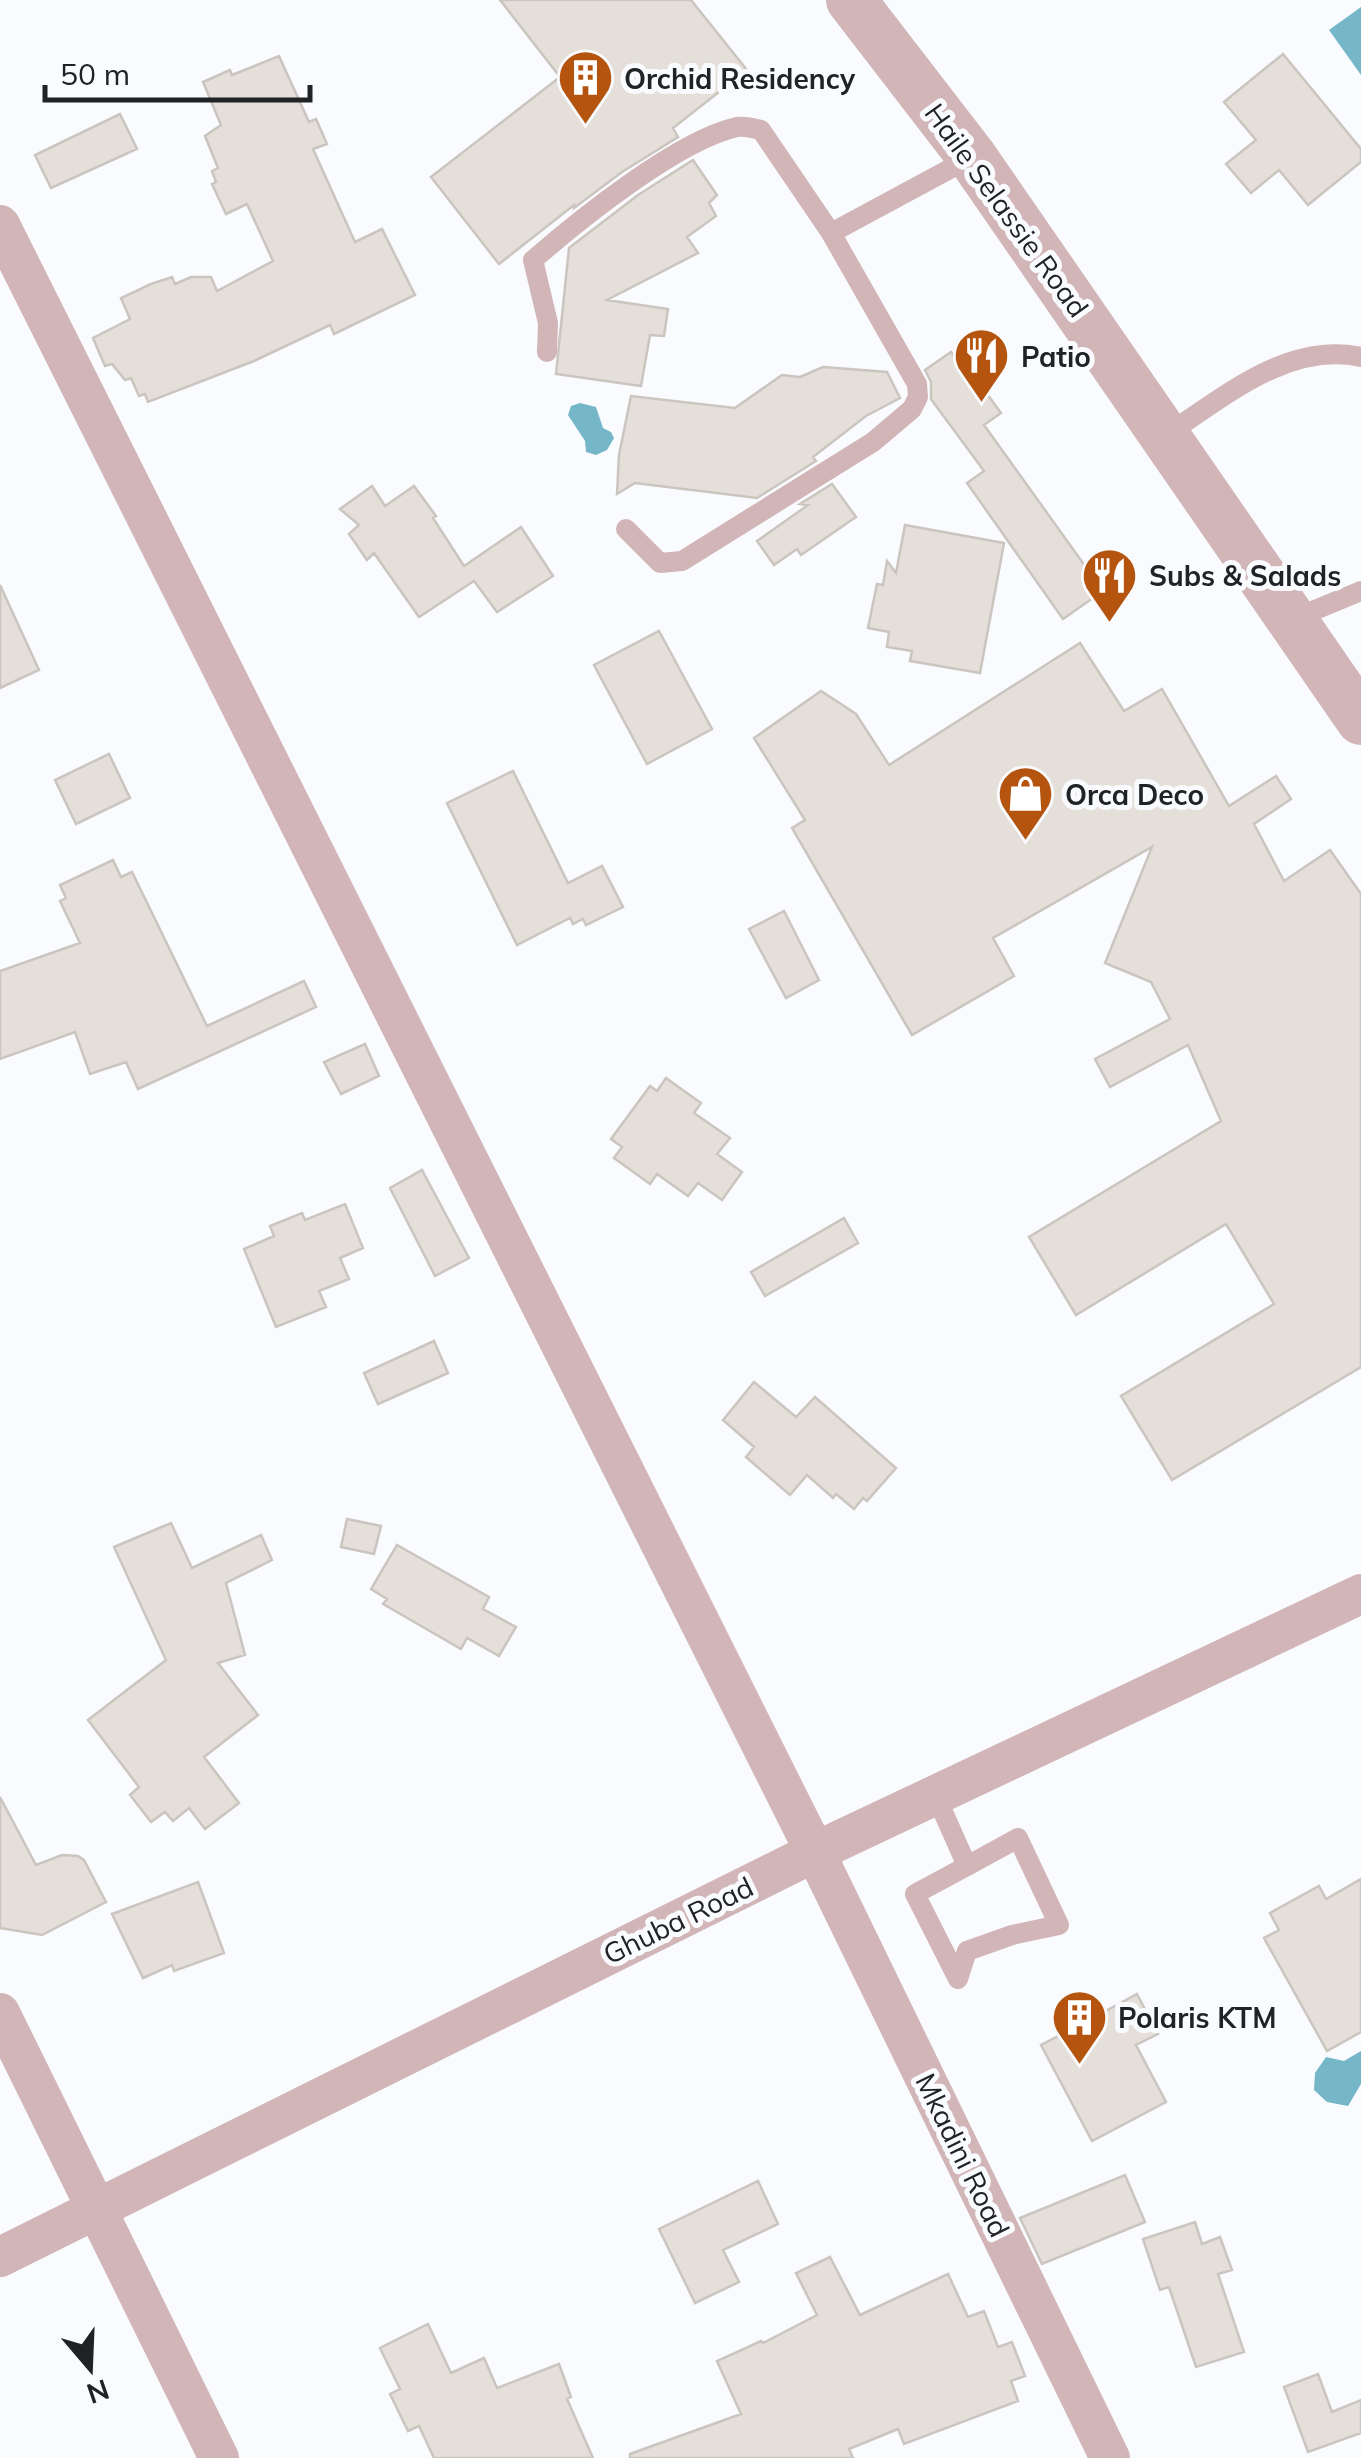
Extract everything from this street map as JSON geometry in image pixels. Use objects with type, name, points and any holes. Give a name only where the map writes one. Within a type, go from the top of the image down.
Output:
[{"type":"street","name":"Haile Selassie Road","points":[[852,0],[972,157],[1361,720]]},
{"type":"street","name":"Mkadini Road","points":[[0,225],[815,1852],[1110,2458]]},
{"type":"street","name":"Ghuba Road","points":[[0,2257],[815,1852],[1361,1594]]},
{"type":"street","points":[[0,2012],[219,2458]]},
{"type":"lane","points":[[547,352],[548,323],[533,260],[616,194],[708,138],[741,126],[760,130],[831,233],[916,384],[918,397],[912,409],[873,442],[805,488],[682,561],[660,563],[626,529]]},
{"type":"lane","points":[[831,233],[972,157]]},
{"type":"lane","points":[[1166,435],[1240,386],[1286,362],[1316,355],[1361,357]]},
{"type":"lane","points":[[1293,618],[1361,592]]},
{"type":"lane","points":[[936,1796],[966,1866]]},
{"type":"lane","points":[[1018,1838],[1059,1925],[1012,1935],[967,1951],[958,1978],[916,1894],[966,1866],[1018,1838]]},
{"type":"water","points":[[1361,7],[1361,75],[1329,30]]},
{"type":"water","points":[[580,403],[596,407],[603,428],[614,438],[607,450],[596,455],[586,452],[585,441],[568,415],[571,406]]},
{"type":"water","points":[[1361,2051],[1361,2084],[1348,2106],[1327,2102],[1314,2090],[1315,2073],[1326,2057],[1344,2061]]},
{"type":"building","name":"Orchid Residency","points":[[500,0],[691,0],[747,70],[673,128],[678,137],[574,205],[499,264],[431,177],[560,77]]},
{"type":"building","points":[[1283,54],[1361,149],[1361,162],[1308,205],[1279,170],[1251,193],[1226,164],[1256,140],[1224,102]]},
{"type":"building","points":[[279,56],[309,122],[316,119],[327,144],[313,149],[355,242],[382,229],[415,295],[334,334],[330,325],[254,361],[148,402],[145,394],[139,396],[131,378],[125,380],[112,364],[105,366],[93,338],[130,319],[121,298],[151,284],[172,277],[175,284],[191,277],[211,277],[217,291],[273,261],[247,204],[226,214],[212,184],[216,182],[212,171],[218,168],[205,136],[221,125],[203,82]]},
{"type":"building","points":[[120,114],[137,149],[51,188],[35,155]]},
{"type":"building","points":[[693,160],[717,195],[709,203],[716,216],[687,237],[698,253],[607,300],[668,309],[664,336],[650,335],[641,386],[556,374],[569,248],[638,195]]},
{"type":"building","points":[[951,352],[1001,413],[984,425],[1103,591],[1063,619],[967,483],[984,471],[931,399],[931,382],[925,370]]},
{"type":"building","points":[[823,367],[887,372],[900,398],[866,416],[813,457],[816,461],[757,498],[635,483],[617,494],[619,455],[631,396],[735,408],[782,375],[800,377]]},
{"type":"building","points":[[832,484],[856,517],[801,555],[797,549],[774,565],[757,541],[808,505],[800,504]]},
{"type":"building","points":[[372,486],[385,506],[414,486],[464,566],[521,527],[553,576],[497,612],[474,581],[419,617],[374,553],[367,560],[349,534],[359,525],[340,509]]},
{"type":"building","points":[[905,525],[1004,543],[980,673],[910,661],[912,651],[887,647],[889,632],[868,628],[877,584],[883,585],[887,561],[896,573]]},
{"type":"building","points":[[0,585],[39,670],[0,688]]},
{"type":"building","points":[[659,631],[712,729],[647,764],[594,665]]},
{"type":"building","points":[[1080,643],[1124,711],[1162,689],[1229,806],[1276,776],[1291,799],[1254,824],[1284,881],[1330,850],[1361,894],[1361,1367],[1172,1480],[1121,1396],[1274,1304],[1226,1224],[1076,1315],[1029,1237],[1221,1121],[1188,1045],[1110,1087],[1095,1059],[1170,1019],[1151,982],[1105,963],[1152,847],[993,938],[1014,976],[912,1035],[792,828],[805,820],[754,738],[821,691],[856,714],[889,765]]},
{"type":"building","points":[[109,754],[130,798],[76,824],[55,780]]},
{"type":"building","points":[[513,771],[568,883],[602,866],[623,907],[586,925],[583,919],[573,924],[570,918],[517,945],[447,803]]},
{"type":"building","points":[[113,860],[121,877],[132,872],[207,1026],[304,981],[316,1007],[138,1089],[126,1062],[90,1074],[75,1032],[0,1059],[0,971],[80,943],[60,901],[66,898],[60,885]]},
{"type":"building","points":[[784,911],[819,980],[786,998],[749,929]]},
{"type":"building","points":[[365,1044],[379,1076],[341,1094],[324,1062]]},
{"type":"building","points":[[666,1078],[701,1103],[694,1113],[730,1138],[717,1154],[742,1172],[722,1200],[698,1183],[688,1196],[657,1174],[650,1184],[614,1158],[622,1147],[611,1139],[650,1086],[657,1091]]},
{"type":"building","points":[[422,1170],[469,1258],[435,1276],[390,1188]]},
{"type":"building","points":[[345,1204],[363,1248],[340,1258],[349,1279],[319,1291],[326,1307],[276,1327],[244,1249],[274,1236],[270,1226],[302,1213],[305,1220]]},
{"type":"building","points":[[844,1218],[858,1243],[765,1296],[751,1272]]},
{"type":"building","points":[[434,1341],[448,1373],[378,1404],[364,1373]]},
{"type":"building","points":[[754,1382],[796,1417],[815,1397],[896,1468],[867,1501],[863,1498],[854,1509],[836,1494],[833,1498],[807,1475],[790,1495],[746,1457],[754,1447],[723,1420]]},
{"type":"building","points":[[347,1519],[381,1526],[374,1554],[341,1547]]},
{"type":"building","points":[[171,1523],[192,1568],[261,1535],[272,1560],[226,1583],[245,1655],[218,1663],[258,1715],[204,1757],[239,1803],[205,1829],[189,1808],[173,1821],[165,1812],[151,1822],[130,1795],[139,1787],[88,1720],[166,1660],[114,1547]]},
{"type":"building","points":[[397,1545],[489,1597],[483,1609],[516,1627],[499,1656],[467,1638],[461,1649],[383,1604],[387,1599],[371,1589]]},
{"type":"building","points":[[0,1797],[36,1865],[62,1855],[78,1856],[84,1860],[106,1902],[42,1935],[0,1928]]},
{"type":"building","points":[[1361,1879],[1361,2032],[1327,2051],[1264,1938],[1279,1930],[1270,1913],[1319,1886],[1326,1899]]},
{"type":"building","points":[[198,1882],[224,1953],[174,1971],[172,1965],[143,1978],[112,1914]]},
{"type":"building","name":"Polaris KTM","points":[[1137,1994],[1158,2034],[1136,2045],[1166,2102],[1092,2141],[1041,2045],[1062,2034],[1056,2024],[1097,2002],[1102,2013]]},
{"type":"building","points":[[1125,2175],[1145,2222],[1042,2264],[1020,2218]]},
{"type":"building","points":[[758,2181],[778,2224],[723,2250],[739,2282],[695,2303],[659,2229]]},
{"type":"building","points":[[1195,2222],[1202,2244],[1220,2237],[1232,2270],[1218,2274],[1244,2352],[1196,2367],[1169,2287],[1160,2290],[1143,2239]]},
{"type":"building","points":[[830,2257],[860,2315],[948,2274],[968,2317],[984,2311],[998,2347],[1012,2342],[1025,2376],[1011,2381],[1018,2401],[904,2444],[898,2429],[849,2449],[853,2458],[630,2458],[630,2454],[741,2414],[717,2361],[817,2315],[796,2273]]},
{"type":"building","points":[[428,2324],[451,2373],[484,2358],[497,2388],[559,2364],[571,2397],[567,2399],[593,2458],[434,2458],[419,2426],[408,2431],[390,2394],[400,2389],[380,2348]]},
{"type":"building","points":[[1318,2374],[1332,2412],[1361,2400],[1361,2433],[1308,2452],[1284,2387]]},
{"type":"place","name":"Orchid Residency","points":[[585,127]]},
{"type":"place","name":"Patio","points":[[982,405]]},
{"type":"place","name":"Subs & Salads","points":[[1110,624]]},
{"type":"place","name":"Orca Deco","points":[[1026,843]]},
{"type":"place","name":"Polaris KTM","points":[[1079,2066]]}]
